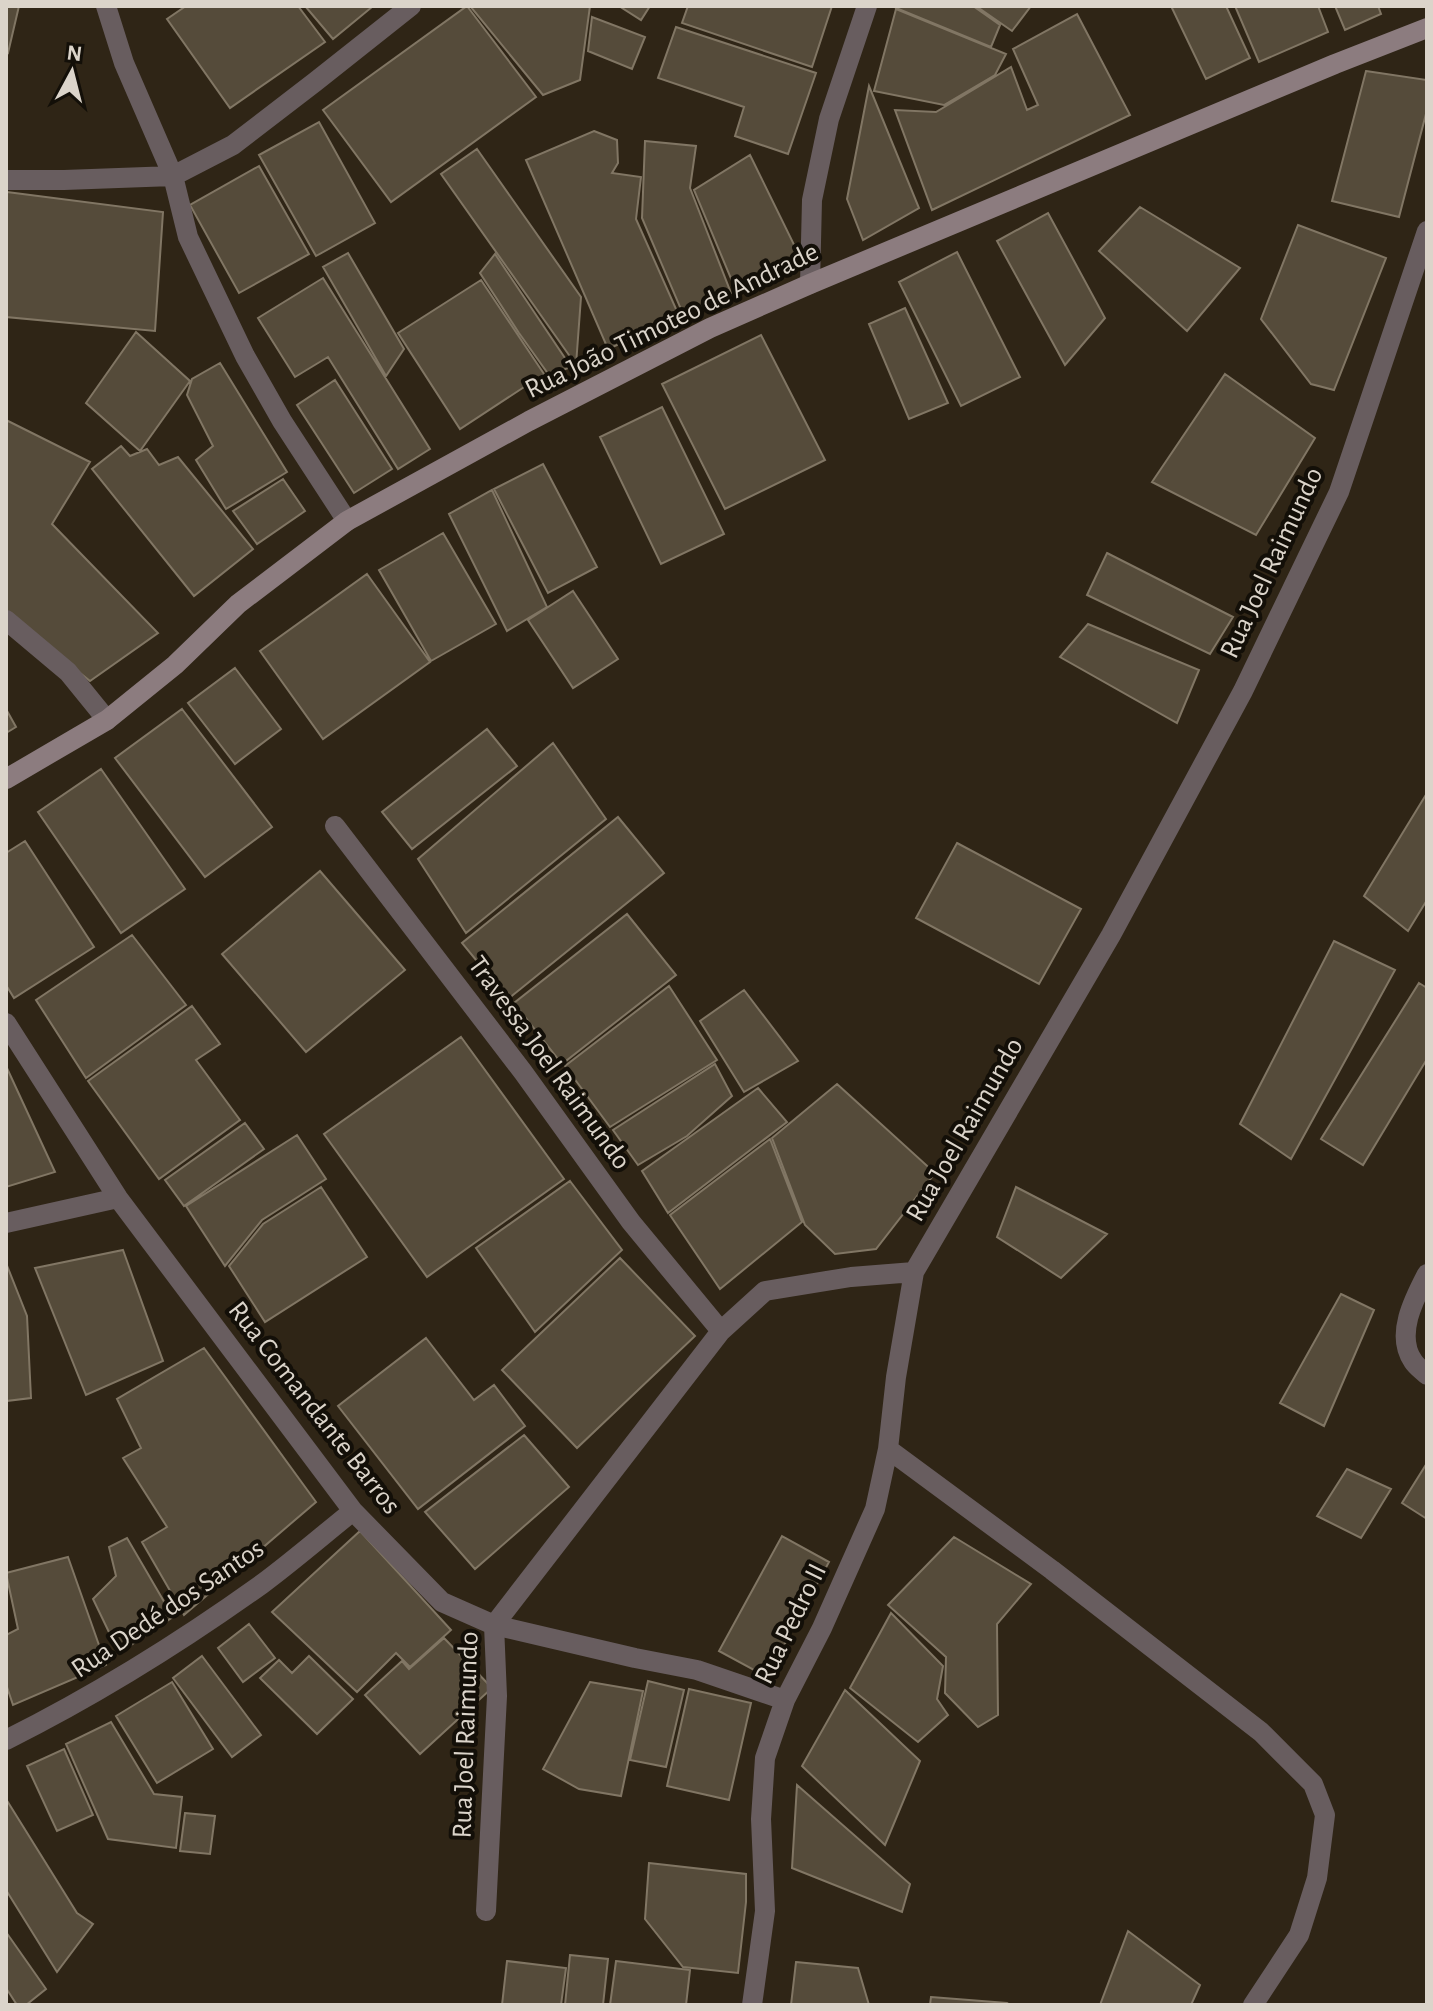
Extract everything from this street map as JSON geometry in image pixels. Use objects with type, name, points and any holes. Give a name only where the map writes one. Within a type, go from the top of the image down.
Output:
[{"type":"main road","name":"Rua João Timoteo de Andrade","points":[[6,779],[107,720],[175,665],[238,604],[347,521],[543,413],[710,328],[810,284],[1427,28]]},
{"type":"street","points":[[106,6],[124,63],[173,176],[188,237],[245,356],[282,421],[347,521]]},
{"type":"street","points":[[6,180],[173,176],[233,145],[411,6]]},
{"type":"street","points":[[810,284],[812,200],[829,119],[867,6]]},
{"type":"street","name":"Rua Joel Raimundo","points":[[486,1911],[497,1696],[494,1625],[721,1331],[765,1291],[851,1277],[914,1272],[1111,935],[1243,691],[1339,492],[1427,231]]},
{"type":"street","points":[[6,620],[68,672],[107,720]]},
{"type":"street","name":"Travessa Joel Raimundo","points":[[335,826],[523,1072],[631,1222],[721,1331]]},
{"type":"street","name":"Rua Comandante Barros","points":[[6,1023],[118,1198],[353,1511],[442,1602],[494,1625],[697,1670],[785,1700]]},
{"type":"street","points":[[6,1223],[118,1198]]},
{"type":"street","name":"Rua Pedro II","points":[[752,2005],[765,1911],[761,1819],[765,1758],[785,1700],[822,1628],[875,1509],[888,1449],[896,1377],[914,1272]]},
{"type":"street","points":[[1427,1274],[1412,1304],[1405,1339],[1412,1361],[1427,1375]]},
{"type":"street","points":[[888,1449],[1052,1570],[1261,1732],[1313,1784],[1325,1815],[1317,1878],[1299,1935],[1253,2005]]},
{"type":"street","name":"Rua Dedé dos Santos","points":[[6,1740],[62,1712],[138,1667],[263,1583],[353,1511]]},
{"type":"building","points":[[6,6],[19,6],[8,53],[6,52]]},
{"type":"building","points":[[186,6],[298,6],[325,42],[230,108],[167,19]]},
{"type":"building","points":[[305,6],[371,6],[372,7],[333,39]]},
{"type":"building","points":[[467,6],[536,97],[391,202],[323,110]]},
{"type":"building","points":[[470,6],[590,6],[580,80],[543,95]]},
{"type":"building","points":[[619,6],[650,6],[641,20]]},
{"type":"building","points":[[688,6],[832,6],[812,67],[682,23]]},
{"type":"building","points":[[897,6],[973,6],[1000,25],[991,47]]},
{"type":"building","points":[[976,6],[1031,6],[1012,31]]},
{"type":"building","points":[[1171,6],[1226,6],[1250,58],[1206,79]]},
{"type":"building","points":[[1235,6],[1318,6],[1328,32],[1259,62]]},
{"type":"building","points":[[1335,6],[1378,6],[1381,14],[1345,30]]},
{"type":"building","points":[[896,9],[1006,54],[995,75],[944,105],[874,91]]},
{"type":"building","points":[[1077,14],[1130,115],[932,210],[895,110],[936,112],[1011,67],[1027,110],[1038,105],[1013,49]]},
{"type":"building","points":[[592,17],[645,37],[632,69],[588,51]]},
{"type":"building","points":[[676,27],[816,73],[788,154],[735,136],[744,107],[658,78]]},
{"type":"building","points":[[1366,71],[1427,80],[1427,110],[1399,217],[1332,201]]},
{"type":"building","points":[[869,86],[919,208],[863,240],[847,199]]},
{"type":"building","points":[[319,122],[375,223],[316,256],[259,155]]},
{"type":"building","points":[[594,131],[617,140],[618,163],[612,173],[641,177],[636,219],[680,318],[608,349],[526,160]]},
{"type":"building","points":[[645,141],[696,146],[690,188],[731,293],[683,314],[642,218]]},
{"type":"building","points":[[477,149],[581,297],[576,365],[441,174]]},
{"type":"building","points":[[750,155],[802,261],[737,293],[694,190]]},
{"type":"building","points":[[259,166],[309,254],[239,293],[190,205]]},
{"type":"building","points":[[7,192],[163,212],[155,331],[6,317]]},
{"type":"building","points":[[1140,207],[1240,268],[1187,331],[1099,251]]},
{"type":"building","points":[[1048,213],[1105,318],[1065,365],[997,241]]},
{"type":"building","points":[[1298,225],[1386,258],[1334,390],[1311,384],[1261,319]]},
{"type":"building","points":[[957,252],[1020,377],[961,406],[899,282]]},
{"type":"building","points":[[348,253],[404,349],[386,376],[323,267]]},
{"type":"building","points":[[495,254],[571,367],[549,375],[519,333],[480,273]]},
{"type":"building","points":[[323,278],[430,449],[398,469],[328,357],[295,377],[258,318]]},
{"type":"building","points":[[481,280],[544,374],[460,429],[398,333]]},
{"type":"building","points":[[905,308],[948,403],[909,419],[869,324]]},
{"type":"building","points":[[136,332],[190,381],[140,451],[86,403]]},
{"type":"building","points":[[761,335],[825,460],[725,509],[662,384]]},
{"type":"building","points":[[220,363],[287,472],[226,509],[196,460],[213,446],[187,395],[192,379]]},
{"type":"building","points":[[1225,374],[1315,438],[1256,535],[1152,482]]},
{"type":"building","points":[[335,380],[392,469],[354,493],[297,405]]},
{"type":"building","points":[[662,407],[724,534],[661,564],[600,437]]},
{"type":"building","points":[[6,420],[90,462],[52,524],[158,633],[90,681],[6,613]]},
{"type":"building","points":[[121,446],[130,456],[147,449],[159,465],[178,457],[253,549],[194,596],[92,469]]},
{"type":"building","points":[[543,464],[597,567],[548,593],[494,489]]},
{"type":"building","points":[[283,479],[305,511],[257,544],[233,511]]},
{"type":"building","points":[[492,490],[547,607],[507,631],[449,514]]},
{"type":"building","points":[[443,533],[496,624],[431,661],[379,570]]},
{"type":"building","points":[[1107,553],[1233,617],[1210,654],[1087,595]]},
{"type":"building","points":[[367,574],[430,662],[323,739],[260,651]]},
{"type":"building","points":[[573,591],[618,659],[573,688],[528,620]]},
{"type":"building","points":[[1088,624],[1199,670],[1177,723],[1060,657]]},
{"type":"building","points":[[235,668],[281,729],[235,764],[188,703]]},
{"type":"building","points":[[6,709],[16,727],[6,733]]},
{"type":"building","points":[[182,709],[272,827],[205,877],[115,758]]},
{"type":"building","points":[[487,729],[517,766],[412,849],[382,812]]},
{"type":"building","points":[[553,743],[606,819],[466,933],[418,859]]},
{"type":"building","points":[[101,769],[185,889],[121,933],[38,812]]},
{"type":"building","points":[[1427,793],[1427,900],[1408,931],[1364,896]]},
{"type":"building","points":[[618,817],[664,873],[508,999],[462,943]]},
{"type":"building","points":[[25,841],[94,947],[14,998],[6,985],[6,853]]},
{"type":"building","points":[[957,843],[1081,909],[1039,984],[916,918]]},
{"type":"building","points":[[320,871],[405,970],[306,1052],[222,954]]},
{"type":"building","points":[[627,914],[676,975],[562,1064],[514,1003]]},
{"type":"building","points":[[132,935],[186,1005],[86,1078],[36,1000]]},
{"type":"building","points":[[1334,941],[1395,970],[1291,1159],[1240,1124]]},
{"type":"building","points":[[1419,983],[1427,988],[1427,1059],[1363,1165],[1321,1139]]},
{"type":"building","points":[[669,986],[717,1060],[610,1127],[565,1066]]},
{"type":"building","points":[[744,990],[798,1061],[744,1092],[700,1021]]},
{"type":"building","points":[[192,1006],[220,1044],[196,1060],[240,1120],[159,1179],[88,1081]]},
{"type":"building","points":[[461,1037],[564,1179],[427,1277],[324,1134]]},
{"type":"building","points":[[715,1064],[732,1096],[687,1136],[638,1165],[613,1130]]},
{"type":"building","points":[[6,1066],[55,1172],[6,1187]]},
{"type":"building","points":[[837,1084],[935,1173],[876,1249],[835,1254],[805,1225],[772,1138]]},
{"type":"building","points":[[758,1088],[787,1122],[668,1213],[642,1171]]},
{"type":"building","points":[[245,1123],[264,1149],[184,1206],[165,1180]]},
{"type":"building","points":[[297,1135],[326,1179],[262,1220],[225,1266],[186,1206]]},
{"type":"building","points":[[770,1139],[802,1222],[720,1289],[670,1215]]},
{"type":"building","points":[[570,1181],[622,1250],[535,1332],[476,1248]]},
{"type":"building","points":[[321,1187],[367,1257],[265,1322],[229,1266],[263,1224]]},
{"type":"building","points":[[1016,1187],[1107,1234],[1061,1278],[997,1237]]},
{"type":"building","points":[[123,1250],[163,1361],[86,1395],[35,1268]]},
{"type":"building","points":[[620,1258],[695,1336],[577,1448],[502,1370]]},
{"type":"building","points":[[6,1263],[27,1316],[31,1398],[6,1401]]},
{"type":"building","points":[[1341,1294],[1374,1310],[1324,1426],[1280,1403]]},
{"type":"building","points":[[426,1338],[474,1400],[494,1385],[525,1426],[418,1509],[338,1406]]},
{"type":"building","points":[[204,1348],[316,1502],[184,1615],[142,1542],[167,1527],[123,1458],[141,1448],[117,1399]]},
{"type":"building","points":[[524,1435],[569,1487],[475,1569],[425,1512]]},
{"type":"building","points":[[1427,1463],[1427,1519],[1402,1503]]},
{"type":"building","points":[[1347,1469],[1391,1489],[1361,1538],[1317,1516]]},
{"type":"building","points":[[360,1531],[451,1630],[410,1667],[396,1653],[357,1692],[272,1612]]},
{"type":"building","points":[[782,1536],[829,1562],[767,1677],[719,1651]]},
{"type":"building","points":[[954,1537],[1031,1584],[997,1624],[998,1715],[978,1727],[945,1693],[946,1657],[888,1605]]},
{"type":"building","points":[[127,1538],[173,1617],[119,1653],[93,1599],[116,1576],[109,1547]]},
{"type":"building","points":[[68,1557],[106,1665],[13,1705],[6,1684],[6,1635],[18,1629],[6,1573]]},
{"type":"building","points":[[891,1613],[943,1666],[937,1699],[948,1715],[918,1742],[850,1688]]},
{"type":"building","points":[[249,1624],[275,1658],[243,1682],[218,1648]]},
{"type":"building","points":[[444,1638],[492,1688],[420,1754],[365,1695],[402,1661],[409,1669]]},
{"type":"building","points":[[202,1656],[261,1735],[232,1757],[173,1678]]},
{"type":"building","points":[[309,1656],[353,1699],[317,1734],[260,1678],[279,1660],[292,1673]]},
{"type":"building","points":[[648,1681],[684,1690],[666,1767],[630,1760]]},
{"type":"building","points":[[172,1682],[213,1749],[157,1783],[116,1716]]},
{"type":"building","points":[[590,1682],[643,1691],[621,1796],[579,1789],[543,1769]]},
{"type":"building","points":[[689,1689],[751,1703],[729,1800],[667,1786]]},
{"type":"building","points":[[845,1690],[920,1761],[885,1845],[802,1766]]},
{"type":"building","points":[[111,1722],[154,1794],[182,1797],[176,1848],[108,1839],[66,1744]]},
{"type":"building","points":[[64,1749],[93,1815],[57,1831],[27,1766]]},
{"type":"building","points":[[797,1785],[910,1884],[902,1912],[792,1868]]},
{"type":"building","points":[[6,1799],[77,1913],[93,1924],[57,1972],[6,1890]]},
{"type":"building","points":[[185,1813],[215,1816],[210,1854],[180,1851]]},
{"type":"building","points":[[649,1863],[746,1874],[738,1973],[683,1967],[645,1919]]},
{"type":"building","points":[[1128,1931],[1200,1985],[1191,2005],[1100,2005]]},
{"type":"building","points":[[6,1932],[46,1989],[26,2005],[17,2005],[6,1988]]},
{"type":"building","points":[[570,1955],[608,1959],[603,2005],[565,2005]]},
{"type":"building","points":[[507,1961],[566,1968],[561,2005],[502,2005]]},
{"type":"building","points":[[616,1961],[690,1970],[686,2005],[610,2005]]},
{"type":"building","points":[[796,1962],[858,1968],[869,2005],[791,2005]]},
{"type":"building","points":[[931,1997],[1007,2003],[1010,2005],[930,2005]]}]
